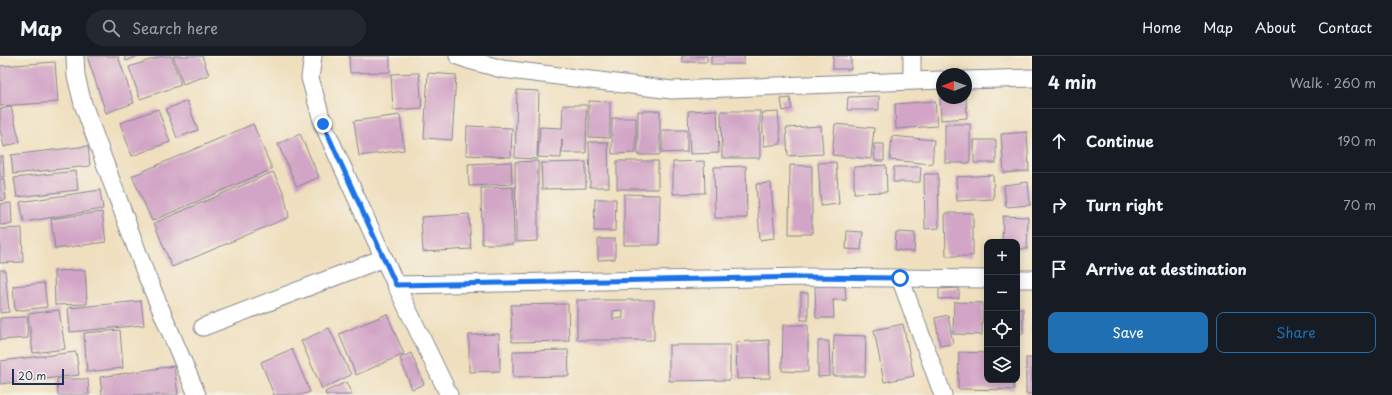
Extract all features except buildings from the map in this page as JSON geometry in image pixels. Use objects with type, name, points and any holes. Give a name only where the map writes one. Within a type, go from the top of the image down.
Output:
[{"type":"street","points":[[74,56],[76,76],[83,104],[146,272],[197,395]]},
{"type":"street","points":[[313,56],[310,78],[323,124],[396,285],[449,395]]},
{"type":"street","points":[[458,56],[502,69],[672,90],[936,80]]},
{"type":"street","points":[[912,56],[912,81]]},
{"type":"street","points":[[972,80],[1032,78]]},
{"type":"street","points":[[203,327],[384,258]]},
{"type":"street","points":[[396,285],[805,277],[984,279]]},
{"type":"street","points":[[900,278],[943,395]]},
{"type":"street","points":[[1020,279],[1032,279]]},
{"type":"route","points":[[323,124],[396,285],[805,277],[900,278]]}]
